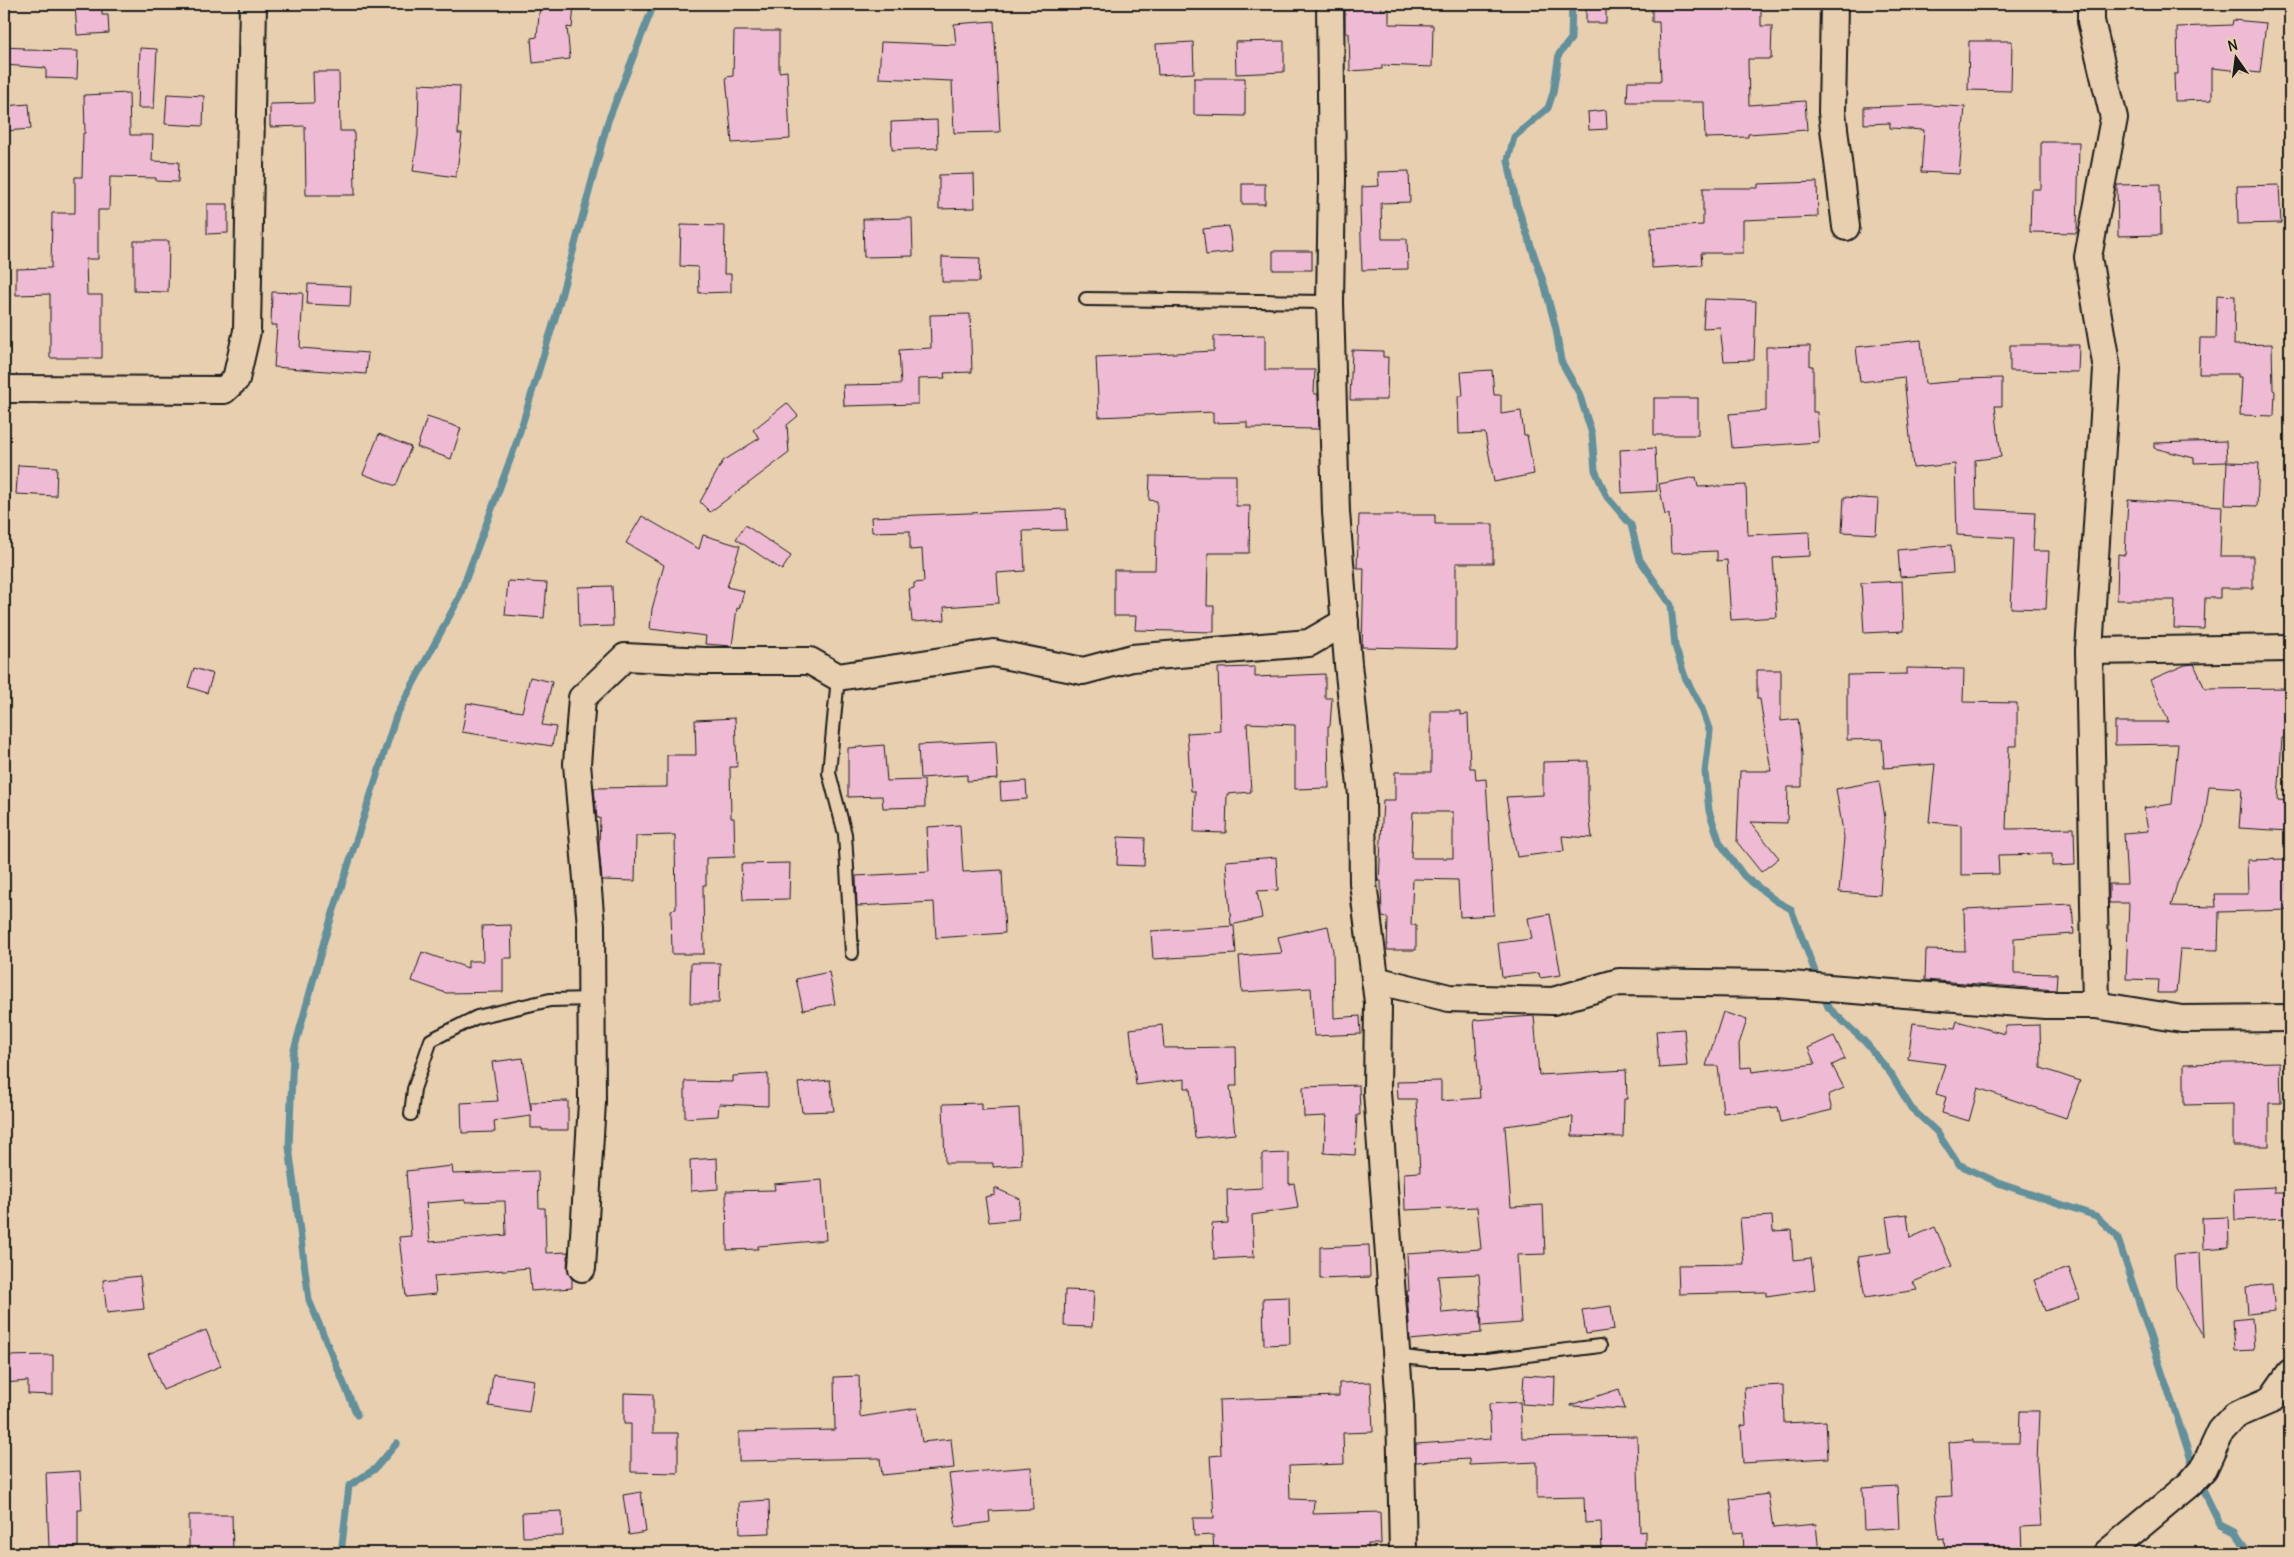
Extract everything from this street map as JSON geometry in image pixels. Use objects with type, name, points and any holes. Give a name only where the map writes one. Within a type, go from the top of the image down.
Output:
[{"type":"street","points":[[4,389],[224,390],[236,379],[247,331],[253,4]]},
{"type":"street","points":[[1330,4],[1332,179],[1330,302],[1336,512],[1362,795],[1363,883],[1378,1002],[1377,1092],[1400,1405],[1403,1553]]},
{"type":"street","points":[[1834,4],[1832,112],[1846,227]]},
{"type":"street","points":[[2091,4],[2091,21],[2114,118],[2088,257],[2107,369],[2089,651],[2096,1005]]},
{"type":"street","points":[[582,1268],[592,1102],[592,925],[577,764],[582,698],[625,657],[705,661],[810,661],[838,677],[993,653],[1083,671],[1132,658],[1309,643],[1345,622]]},
{"type":"street","points":[[2089,651],[2290,648]]},
{"type":"street","points":[[1375,980],[1449,998],[1553,1001],[1619,982],[1778,984],[2045,1005],[2096,1005],[2182,1019],[2290,1018]]},
{"type":"street","points":[[2107,1553],[2190,1484],[2204,1468],[2221,1431],[2236,1415],[2271,1400],[2290,1373]]},
{"type":"lane","points":[[1086,299],[1330,302]]},
{"type":"lane","points":[[838,677],[829,773],[844,834],[852,953]]},
{"type":"lane","points":[[411,1114],[414,1089],[431,1040],[477,1018],[550,1000],[592,999]]},
{"type":"lane","points":[[1396,1356],[1428,1360],[1487,1360],[1600,1346]]},
{"type":"building","points":[[75,4],[102,4],[102,15],[108,15],[109,33],[77,35]]},
{"type":"building","points":[[540,4],[574,5],[572,28],[567,27],[570,59],[533,63],[531,38],[537,37]]},
{"type":"building","points":[[1350,4],[1381,4],[1381,10],[1389,9],[1389,24],[1433,25],[1432,67],[1382,65],[1382,69],[1350,71],[1349,33],[1345,33],[1345,10],[1350,10]]},
{"type":"building","points":[[1586,4],[1606,4],[1606,23],[1586,23]]},
{"type":"building","points":[[1652,4],[1761,4],[1761,26],[1772,26],[1771,59],[1748,59],[1749,105],[1805,101],[1807,130],[1748,134],[1748,137],[1705,138],[1704,102],[1627,102],[1628,81],[1661,81],[1659,22],[1652,22]]},
{"type":"building","points":[[2233,20],[2266,23],[2260,73],[2212,68],[2212,100],[2175,101],[2174,74],[2178,74],[2177,27],[2232,25]]},
{"type":"building","points":[[994,21],[1000,132],[954,133],[952,81],[879,78],[881,42],[956,45],[954,24]]},
{"type":"building","points":[[734,31],[779,31],[779,72],[787,71],[790,139],[732,143],[726,77],[733,76]]},
{"type":"building","points":[[1284,41],[1284,72],[1236,74],[1235,42]]},
{"type":"building","points":[[1969,41],[2012,41],[2011,91],[1968,90]]},
{"type":"building","points":[[1193,42],[1194,73],[1158,75],[1156,44]]},
{"type":"building","points":[[4,47],[24,48],[24,50],[78,51],[77,79],[46,78],[46,68],[4,65]]},
{"type":"building","points":[[140,48],[157,49],[154,108],[138,108]]},
{"type":"building","points":[[313,72],[339,72],[340,131],[354,131],[355,195],[306,195],[305,126],[270,127],[270,104],[314,103]]},
{"type":"building","points":[[1194,78],[1245,78],[1245,116],[1194,115]]},
{"type":"building","points":[[419,84],[460,86],[458,134],[462,134],[456,177],[413,171],[418,135]]},
{"type":"building","points":[[129,93],[130,135],[153,135],[152,161],[179,162],[178,182],[156,181],[156,178],[110,177],[109,210],[98,210],[98,259],[86,259],[87,295],[102,295],[102,358],[50,358],[50,294],[16,295],[16,269],[51,268],[52,213],[75,213],[75,177],[82,177],[83,133],[85,133],[84,95]]},
{"type":"building","points":[[167,94],[204,96],[203,126],[165,124]]},
{"type":"building","points":[[29,104],[31,129],[5,131],[4,106]]},
{"type":"building","points":[[1927,105],[1965,107],[1959,174],[1921,172],[1924,130],[1890,128],[1890,123],[1864,124],[1864,107]]},
{"type":"building","points":[[1606,110],[1607,129],[1589,130],[1588,112]]},
{"type":"building","points":[[937,120],[938,148],[892,150],[891,122]]},
{"type":"building","points":[[2041,142],[2079,142],[2077,233],[2030,232],[2031,189],[2041,189]]},
{"type":"building","points":[[1409,171],[1410,202],[1381,203],[1382,239],[1407,239],[1408,269],[1362,270],[1360,206],[1362,206],[1362,187],[1379,186],[1378,172]]},
{"type":"building","points":[[974,174],[975,208],[939,209],[939,175]]},
{"type":"building","points":[[1817,182],[1818,217],[1743,220],[1743,253],[1701,253],[1702,265],[1652,268],[1651,228],[1703,225],[1703,188],[1758,188],[1758,184]]},
{"type":"building","points":[[1242,184],[1265,184],[1265,204],[1242,204]]},
{"type":"building","points":[[2160,184],[2161,235],[2118,236],[2117,185]]},
{"type":"building","points":[[2279,185],[2281,223],[2238,224],[2237,186]]},
{"type":"building","points":[[207,204],[228,204],[228,233],[207,234]]},
{"type":"building","points":[[912,218],[913,256],[864,257],[863,219]]},
{"type":"building","points":[[681,225],[725,226],[724,274],[731,274],[731,292],[699,293],[698,267],[680,266]]},
{"type":"building","points":[[1229,226],[1232,252],[1206,255],[1203,229]]},
{"type":"building","points":[[134,241],[169,241],[168,292],[134,291]]},
{"type":"building","points":[[1273,251],[1312,251],[1312,270],[1273,270]]},
{"type":"building","points":[[942,257],[980,258],[979,282],[942,282]]},
{"type":"building","points":[[308,284],[351,286],[350,306],[307,304]]},
{"type":"building","points":[[272,292],[303,293],[300,348],[368,353],[366,374],[274,367],[277,325],[271,325]]},
{"type":"building","points":[[2217,295],[2235,296],[2234,345],[2272,344],[2273,390],[2275,391],[2274,416],[2240,415],[2242,377],[2238,377],[2238,374],[2199,374],[2200,338],[2216,338]]},
{"type":"building","points":[[1705,299],[1756,301],[1754,360],[1724,361],[1720,327],[1703,328]]},
{"type":"building","points":[[970,314],[972,372],[944,373],[945,378],[918,379],[918,404],[844,406],[843,385],[901,384],[899,350],[931,348],[930,315]]},
{"type":"building","points":[[1265,335],[1265,370],[1315,370],[1314,394],[1318,394],[1319,429],[1247,428],[1247,422],[1213,423],[1213,412],[1099,417],[1096,357],[1214,351],[1214,336]]},
{"type":"building","points":[[1921,340],[1925,384],[1959,381],[1959,379],[2002,378],[2002,406],[1995,406],[2001,457],[1975,460],[1976,509],[2035,512],[2033,551],[2049,551],[2046,609],[2011,608],[2014,538],[1957,535],[1955,464],[1913,468],[1904,377],[1860,382],[1856,347]]},
{"type":"building","points":[[2010,345],[2079,345],[2078,372],[2010,371]]},
{"type":"building","points":[[1810,346],[1810,366],[1813,366],[1813,412],[1817,412],[1819,442],[1732,448],[1729,414],[1766,411],[1766,347]]},
{"type":"building","points":[[1352,350],[1383,351],[1383,357],[1388,357],[1387,400],[1350,400]]},
{"type":"building","points":[[1492,370],[1494,395],[1501,395],[1501,414],[1521,411],[1524,435],[1527,435],[1534,474],[1494,482],[1485,433],[1459,434],[1458,396],[1463,396],[1461,372]]},
{"type":"building","points":[[1654,398],[1698,398],[1698,435],[1654,435]]},
{"type":"building","points":[[787,403],[798,416],[787,425],[789,453],[710,512],[700,502],[723,461],[760,438],[753,430]]},
{"type":"building","points":[[427,417],[461,428],[451,459],[417,447]]},
{"type":"building","points":[[379,434],[411,447],[396,486],[363,474]]},
{"type":"building","points":[[2226,441],[2227,462],[2194,463],[2194,458],[2154,448],[2154,443]]},
{"type":"building","points":[[1655,448],[1657,491],[1622,493],[1620,450]]},
{"type":"building","points":[[2227,462],[2259,463],[2257,506],[2225,505]]},
{"type":"building","points":[[18,465],[57,467],[56,496],[16,494]]},
{"type":"building","points":[[1209,475],[1236,475],[1236,506],[1250,506],[1249,553],[1208,553],[1207,606],[1214,606],[1214,632],[1135,630],[1136,616],[1114,616],[1114,570],[1155,570],[1157,501],[1149,500],[1150,476],[1209,477]]},
{"type":"building","points":[[1696,477],[1698,487],[1746,485],[1748,535],[1809,532],[1810,556],[1773,558],[1777,617],[1731,620],[1727,560],[1717,561],[1717,551],[1671,553],[1669,514],[1665,515],[1659,484]]},
{"type":"building","points":[[1844,497],[1878,499],[1876,534],[1842,532]]},
{"type":"building","points":[[2128,500],[2222,506],[2220,556],[2253,556],[2253,588],[2220,588],[2220,598],[2205,598],[2204,629],[2174,628],[2175,600],[2117,600],[2118,554],[2125,555]]},
{"type":"building","points":[[1066,509],[1067,530],[1023,531],[1025,571],[997,573],[999,603],[944,607],[945,620],[912,622],[909,589],[914,588],[914,583],[924,582],[922,549],[910,550],[910,531],[872,532],[871,517]]},
{"type":"building","points":[[1359,515],[1435,515],[1435,524],[1493,524],[1493,563],[1456,563],[1456,649],[1362,647],[1364,568],[1357,568]]},
{"type":"building","points":[[642,516],[699,549],[703,535],[740,546],[727,587],[744,591],[739,609],[737,608],[732,646],[705,644],[706,636],[650,629],[652,609],[664,565],[626,543]]},
{"type":"building","points":[[745,525],[791,556],[782,570],[736,539]]},
{"type":"building","points":[[1951,545],[1953,573],[1900,577],[1898,550]]},
{"type":"building","points":[[508,581],[547,583],[544,618],[505,615]]},
{"type":"building","points":[[1902,581],[1904,631],[1864,633],[1861,583]]},
{"type":"building","points":[[612,586],[613,626],[579,627],[578,587]]},
{"type":"building","points":[[2194,664],[2205,689],[2290,688],[2290,737],[2282,738],[2278,800],[2290,801],[2290,831],[2239,828],[2242,788],[2209,786],[2204,824],[2177,884],[2171,906],[2216,907],[2215,894],[2248,894],[2247,860],[2287,859],[2289,910],[2219,912],[2218,950],[2180,949],[2176,993],[2158,993],[2159,980],[2126,979],[2129,903],[2109,903],[2109,884],[2127,884],[2124,833],[2148,831],[2144,808],[2172,804],[2178,744],[2115,745],[2115,722],[2169,722],[2150,680],[2185,665]]},
{"type":"building","points":[[1255,667],[1255,677],[1325,674],[1325,698],[1332,698],[1330,726],[1328,726],[1329,788],[1295,789],[1295,725],[1247,723],[1251,792],[1227,794],[1226,833],[1194,832],[1195,791],[1191,791],[1187,733],[1220,731],[1218,668]]},
{"type":"building","points":[[194,668],[213,674],[207,693],[188,687]]},
{"type":"building","points":[[1907,668],[1964,669],[1963,702],[2017,703],[2017,746],[2009,746],[2006,829],[2074,828],[2075,865],[2052,866],[2052,854],[1998,855],[1999,874],[1961,875],[1961,825],[1929,822],[1935,764],[1884,768],[1882,739],[1847,740],[1847,675],[1907,674]]},
{"type":"building","points":[[1757,670],[1781,670],[1781,721],[1798,719],[1802,754],[1802,787],[1788,787],[1787,823],[1750,822],[1779,858],[1761,872],[1737,842],[1740,771],[1771,771],[1760,699],[1757,699]]},
{"type":"building","points":[[530,677],[552,682],[542,725],[556,727],[552,746],[462,732],[467,703],[522,712]]},
{"type":"building","points":[[1431,711],[1460,711],[1460,715],[1468,714],[1470,768],[1475,768],[1476,780],[1486,779],[1494,915],[1460,917],[1458,880],[1413,879],[1411,925],[1416,925],[1416,950],[1387,950],[1388,918],[1382,917],[1381,881],[1379,881],[1383,800],[1395,800],[1395,772],[1431,772]],"holes":[[[1413,812],[1453,812],[1453,858],[1411,858]]]},
{"type":"building","points":[[735,718],[737,767],[730,767],[731,818],[734,818],[735,857],[706,858],[706,885],[703,885],[704,954],[672,954],[671,910],[676,909],[675,835],[636,836],[635,881],[602,880],[599,847],[600,818],[597,818],[594,788],[667,787],[667,755],[696,755],[695,720]]},
{"type":"building","points":[[996,741],[998,779],[967,781],[967,775],[920,778],[918,745]]},
{"type":"building","points":[[884,745],[887,781],[924,780],[925,807],[883,808],[882,796],[848,797],[848,748]]},
{"type":"building","points":[[1588,761],[1588,804],[1592,838],[1562,836],[1564,851],[1517,857],[1506,797],[1543,795],[1543,762]]},
{"type":"building","points":[[1026,781],[1027,799],[1001,801],[1000,783]]},
{"type":"building","points":[[1879,781],[1885,818],[1880,895],[1839,892],[1844,838],[1836,789]]},
{"type":"building","points":[[960,825],[963,872],[1002,870],[1005,933],[936,938],[934,902],[857,906],[856,876],[929,872],[927,827]]},
{"type":"building","points":[[1118,837],[1145,838],[1144,866],[1117,865]]},
{"type":"building","points":[[1276,857],[1278,890],[1257,891],[1262,918],[1231,925],[1226,861]]},
{"type":"building","points":[[790,863],[789,899],[743,900],[741,864]]},
{"type":"building","points":[[2072,904],[2074,934],[2014,938],[2014,973],[2057,974],[2056,990],[1925,980],[1926,950],[1965,951],[1964,909]]},
{"type":"building","points":[[1550,914],[1561,975],[1540,978],[1539,973],[1502,977],[1498,943],[1532,939],[1528,918]]},
{"type":"building","points":[[511,925],[512,958],[503,958],[503,992],[446,993],[412,981],[422,952],[468,968],[468,961],[483,961],[482,926]]},
{"type":"building","points":[[1234,926],[1236,954],[1153,959],[1151,931]]},
{"type":"building","points":[[1328,926],[1333,951],[1334,1018],[1360,1016],[1361,1034],[1314,1036],[1311,988],[1242,992],[1239,956],[1282,953],[1278,937]]},
{"type":"building","points":[[691,963],[720,963],[719,1003],[690,1003]]},
{"type":"building","points":[[829,972],[835,1004],[803,1010],[796,979]]},
{"type":"building","points":[[1723,1012],[1747,1020],[1739,1044],[1740,1068],[1751,1067],[1752,1072],[1815,1064],[1808,1048],[1834,1036],[1845,1059],[1832,1065],[1844,1088],[1828,1095],[1832,1110],[1781,1122],[1778,1107],[1723,1113],[1718,1066],[1706,1066]]},
{"type":"building","points":[[1534,1016],[1539,1075],[1626,1070],[1627,1099],[1624,1099],[1623,1137],[1572,1136],[1573,1117],[1505,1126],[1511,1207],[1543,1205],[1545,1254],[1517,1255],[1521,1323],[1482,1326],[1479,1274],[1438,1276],[1442,1313],[1480,1310],[1481,1333],[1410,1340],[1407,1254],[1481,1249],[1477,1207],[1405,1210],[1404,1173],[1420,1172],[1416,1099],[1398,1099],[1397,1082],[1441,1081],[1441,1101],[1480,1098],[1474,1020]]},
{"type":"building","points":[[1957,1021],[2005,1034],[2005,1026],[2040,1025],[2041,1068],[2080,1081],[2066,1118],[1978,1088],[1969,1121],[1942,1113],[1946,1097],[1936,1094],[1945,1064],[1908,1059],[1913,1023],[1955,1028]]},
{"type":"building","points":[[1162,1025],[1164,1048],[1236,1047],[1237,1086],[1230,1086],[1235,1134],[1195,1138],[1190,1088],[1185,1088],[1185,1079],[1136,1085],[1130,1029]]},
{"type":"building","points":[[1684,1029],[1687,1066],[1659,1068],[1656,1031]]},
{"type":"building","points":[[523,1058],[531,1111],[531,1102],[568,1101],[568,1130],[531,1128],[531,1116],[494,1121],[495,1132],[462,1133],[461,1103],[498,1101],[492,1062]]},
{"type":"building","points":[[2280,1062],[2281,1103],[2269,1103],[2269,1146],[2233,1146],[2233,1104],[2184,1105],[2184,1064]]},
{"type":"building","points":[[768,1074],[768,1106],[719,1104],[718,1116],[685,1118],[685,1081],[733,1082],[733,1076]]},
{"type":"building","points":[[830,1080],[834,1111],[802,1112],[798,1083]]},
{"type":"building","points":[[1359,1085],[1360,1115],[1357,1115],[1355,1155],[1324,1153],[1326,1116],[1304,1117],[1303,1087]]},
{"type":"building","points":[[982,1103],[982,1110],[1019,1108],[1022,1165],[993,1167],[993,1163],[945,1163],[943,1104]]},
{"type":"building","points":[[1289,1153],[1289,1184],[1294,1183],[1298,1208],[1252,1215],[1254,1257],[1214,1259],[1212,1224],[1228,1223],[1227,1190],[1262,1188],[1262,1154]]},
{"type":"building","points":[[717,1158],[718,1189],[691,1191],[690,1160]]},
{"type":"building","points":[[452,1166],[453,1174],[538,1171],[539,1208],[545,1208],[546,1253],[568,1252],[567,1268],[572,1278],[572,1288],[531,1291],[529,1268],[434,1276],[436,1294],[406,1297],[399,1237],[411,1236],[406,1171]],"holes":[[[465,1200],[465,1202],[505,1201],[506,1235],[430,1242],[426,1203]]]},
{"type":"building","points":[[822,1180],[826,1240],[758,1246],[758,1249],[727,1250],[726,1191],[775,1190],[774,1184]]},
{"type":"building","points":[[2274,1187],[2274,1193],[2290,1193],[2290,1218],[2235,1220],[2234,1189]]},
{"type":"building","points":[[995,1188],[1020,1199],[1018,1219],[989,1222],[985,1197],[995,1195]]},
{"type":"building","points":[[1907,1214],[1910,1238],[1935,1227],[1952,1266],[1913,1282],[1917,1290],[1865,1298],[1858,1257],[1891,1252],[1886,1217]]},
{"type":"building","points":[[1772,1216],[1773,1231],[1791,1230],[1793,1260],[1811,1258],[1815,1289],[1766,1296],[1766,1292],[1679,1294],[1678,1265],[1744,1264],[1740,1218]]},
{"type":"building","points":[[2228,1217],[2229,1247],[2203,1249],[2202,1218]]},
{"type":"building","points":[[1369,1245],[1370,1277],[1320,1279],[1320,1247]]},
{"type":"building","points":[[2200,1253],[2204,1338],[2176,1287],[2174,1255]]},
{"type":"building","points":[[2069,1268],[2080,1299],[2045,1311],[2034,1280]]},
{"type":"building","points":[[140,1276],[144,1309],[107,1313],[103,1280]]},
{"type":"building","points":[[2272,1284],[2275,1311],[2248,1314],[2246,1287]]},
{"type":"building","points":[[1065,1290],[1094,1291],[1092,1327],[1064,1326]]},
{"type":"building","points":[[1289,1297],[1290,1344],[1264,1345],[1263,1298]]},
{"type":"building","points":[[1611,1306],[1614,1330],[1586,1334],[1582,1310]]},
{"type":"building","points":[[2252,1318],[2254,1350],[2235,1351],[2233,1320]]},
{"type":"building","points":[[206,1330],[221,1366],[163,1390],[148,1354]]},
{"type":"building","points":[[53,1355],[53,1395],[28,1394],[28,1381],[4,1383],[4,1356]]},
{"type":"building","points":[[493,1374],[534,1380],[529,1412],[489,1406]]},
{"type":"building","points":[[1524,1375],[1555,1377],[1554,1406],[1522,1404]]},
{"type":"building","points":[[859,1376],[860,1417],[917,1408],[922,1442],[951,1439],[954,1468],[882,1475],[880,1458],[739,1461],[739,1432],[835,1430],[834,1377]]},
{"type":"building","points":[[1371,1382],[1373,1432],[1343,1433],[1344,1464],[1289,1466],[1290,1499],[1314,1500],[1313,1514],[1380,1512],[1381,1544],[1368,1544],[1368,1553],[1214,1553],[1213,1535],[1194,1536],[1193,1518],[1214,1518],[1210,1456],[1221,1455],[1219,1400],[1339,1396],[1339,1383]]},
{"type":"building","points":[[1783,1385],[1784,1423],[1826,1421],[1828,1458],[1743,1463],[1741,1426],[1746,1425],[1744,1387]]},
{"type":"building","points":[[1619,1389],[1625,1409],[1571,1406],[1571,1405]]},
{"type":"building","points":[[624,1393],[653,1394],[653,1433],[678,1433],[678,1473],[631,1472],[631,1424],[624,1424]]},
{"type":"building","points":[[1520,1402],[1522,1438],[1637,1436],[1640,1532],[1645,1531],[1645,1553],[1602,1553],[1601,1522],[1585,1523],[1584,1497],[1537,1498],[1537,1462],[1469,1465],[1469,1459],[1416,1462],[1416,1444],[1491,1439],[1489,1404]]},
{"type":"building","points":[[2020,1411],[2039,1411],[2037,1462],[2041,1526],[2021,1527],[2022,1553],[1945,1553],[1944,1538],[1939,1539],[1935,1497],[1952,1496],[1949,1442],[1973,1440],[1973,1443],[2019,1443]]},
{"type":"building","points":[[1031,1467],[1033,1509],[989,1511],[990,1522],[956,1527],[949,1474]]},
{"type":"building","points":[[80,1471],[82,1510],[78,1510],[78,1547],[49,1547],[46,1473]]},
{"type":"building","points":[[1897,1486],[1899,1528],[1864,1530],[1862,1488]]},
{"type":"building","points":[[641,1492],[646,1532],[629,1535],[623,1495]]},
{"type":"building","points":[[1768,1494],[1773,1528],[1816,1524],[1819,1553],[1744,1553],[1743,1532],[1734,1533],[1730,1499]]},
{"type":"building","points":[[769,1500],[770,1533],[740,1534],[739,1502]]},
{"type":"building","points":[[562,1511],[563,1536],[523,1537],[522,1513]]},
{"type":"building","points":[[189,1515],[232,1515],[233,1553],[189,1553]]},
{"type":"waterway","points":[[357,1415],[309,1300],[289,1147],[293,1054],[324,941],[396,716],[458,600],[516,444],[556,315],[608,121],[654,4]]},
{"type":"waterway","points":[[1572,4],[1571,39],[1559,54],[1553,93],[1548,108],[1514,137],[1508,160],[1516,202],[1545,287],[1556,329],[1561,361],[1579,393],[1592,434],[1595,470],[1607,497],[1631,525],[1640,560],[1671,605],[1675,646],[1685,677],[1702,709],[1710,732],[1705,772],[1709,811],[1720,843],[1744,876],[1776,901],[1791,909],[1819,982]]},
{"type":"waterway","points":[[1823,994],[1828,1007],[1866,1043],[1891,1074],[1911,1108],[1937,1132],[1958,1164],[2001,1184],[2096,1216],[2117,1236],[2195,1472]]},
{"type":"waterway","points":[[341,1553],[349,1486],[375,1469],[397,1443]]},
{"type":"waterway","points":[[2199,1481],[2220,1524],[2234,1531],[2248,1553]]}]
